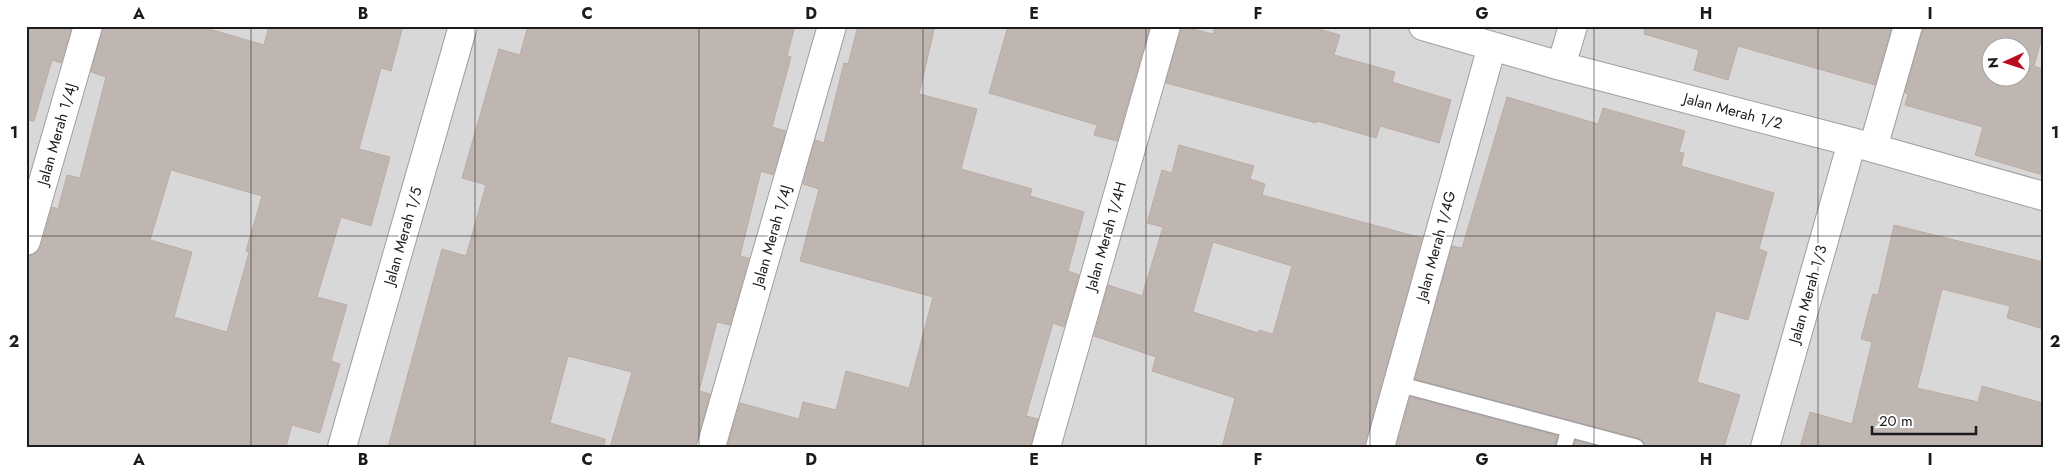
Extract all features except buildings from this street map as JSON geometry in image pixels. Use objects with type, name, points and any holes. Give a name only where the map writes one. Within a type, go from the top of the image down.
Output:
[{"type":"street","name":"Jalan Merah 1/4J","points":[[26,241],[88,26]]},
{"type":"street","name":"Jalan Merah 1/5","points":[[342,447],[463,26]]},
{"type":"street","name":"Jalan Merah 1/4J","points":[[711,447],[832,26]]},
{"type":"street","name":"Jalan Merah 1/4H","points":[[1046,447],[1166,26]]},
{"type":"street","name":"Jalan Merah 1/2","points":[[1423,26],[1561,66],[1862,145],[2043,196]]},
{"type":"street","points":[[1561,66],[1573,26]]},
{"type":"street","name":"Jalan Merah 1/3","points":[[1765,447],[1862,145],[1908,26]]},
{"type":"street","name":"Jalan Merah 1/4G","points":[[1380,447],[1492,46]]},
{"type":"lane","points":[[1398,384],[1636,447]]},
{"type":"lane","points":[[1564,447],[1569,429]]},
{"type":"shaded area","points":[[26,26],[2043,26],[2043,447],[26,447]]}]
